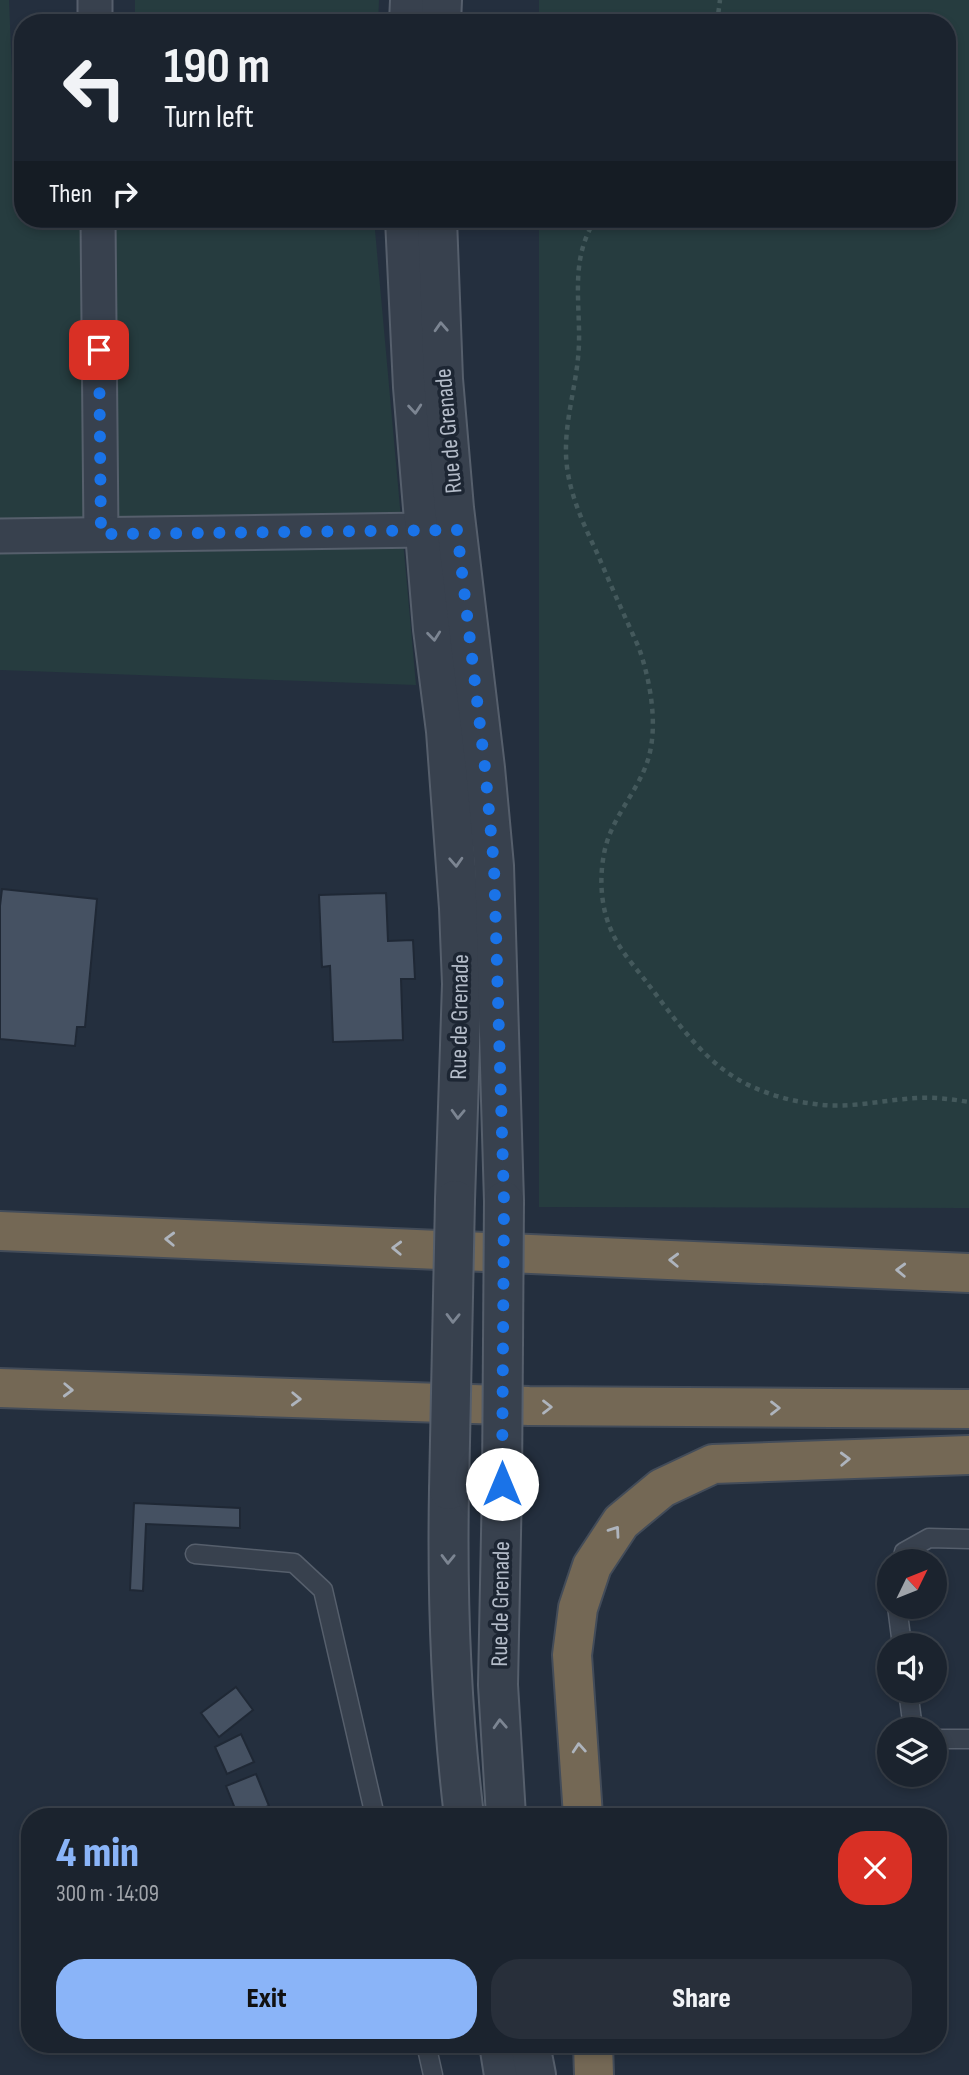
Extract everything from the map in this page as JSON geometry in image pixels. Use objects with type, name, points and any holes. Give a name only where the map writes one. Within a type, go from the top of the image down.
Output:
[{"type":"highway","points":[[0,1231],[969,1273]]},
{"type":"highway","points":[[0,1388],[529,1406],[969,1409]]},
{"type":"highway","points":[[582,1808],[572,1655],[578,1608],[592,1566],[621,1522],[662,1488],[713,1464],[969,1455]]},
{"type":"highway","points":[[593,2053],[594,2075]]},
{"type":"street","points":[[98,228],[101,534]]},
{"type":"street","name":"Rue de Grenade","points":[[405,228],[410,337],[441,530],[485,768],[494,866],[504,1201],[498,1685],[506,1808]]},
{"type":"street","name":"Rue de Grenade","points":[[437,228],[443,379],[441,530],[433,629],[446,731],[462,984],[447,1573],[450,1656],[463,1808]]},
{"type":"street","points":[[0,536],[441,530]]},
{"type":"street","points":[[500,2053],[504,2075]]},
{"type":"street","points":[[532,2053],[536,2075]]},
{"type":"lane","points":[[909,1549],[929,1538],[969,1539]]},
{"type":"lane","points":[[195,1554],[294,1563],[323,1590],[373,1808]]},
{"type":"lane","points":[[947,1739],[969,1739]]},
{"type":"lane","points":[[428,2053],[433,2075]]},
{"type":"path","points":[[591,228],[578,263],[576,285],[579,346],[566,430],[566,456],[574,499],[639,648],[651,695],[652,719],[646,766],[605,846],[601,875],[603,904],[612,932],[627,957],[691,1038],[718,1065],[739,1080],[762,1091],[816,1104],[851,1105],[917,1098],[945,1098],[969,1102]]},
{"type":"green space","points":[[0,0],[9,0],[14,124],[14,228],[375,228],[416,685],[0,670]]},
{"type":"green space","points":[[135,0],[379,0],[378,14],[135,14]]},
{"type":"green space","points":[[539,0],[969,0],[969,1208],[539,1207],[539,228],[956,228],[956,14],[539,14]]},
{"type":"building","points":[[2,889],[97,899],[85,1027],[77,1027],[75,1046],[0,1039]]},
{"type":"building","points":[[386,893],[388,941],[413,940],[415,979],[401,979],[403,1040],[333,1042],[330,966],[322,967],[319,895]]},
{"type":"building","points":[[134,1503],[240,1508],[240,1528],[146,1524],[143,1591],[130,1590]]},
{"type":"building","points":[[236,1687],[253,1710],[219,1737],[201,1713]]},
{"type":"building","points":[[241,1734],[254,1762],[227,1774],[215,1747]]},
{"type":"building","points":[[256,1774],[269,1806],[235,1808],[226,1786]]},
{"type":"route","points":[[99,350],[101,534],[457,530],[494,866],[504,1201],[502,1484]]}]
